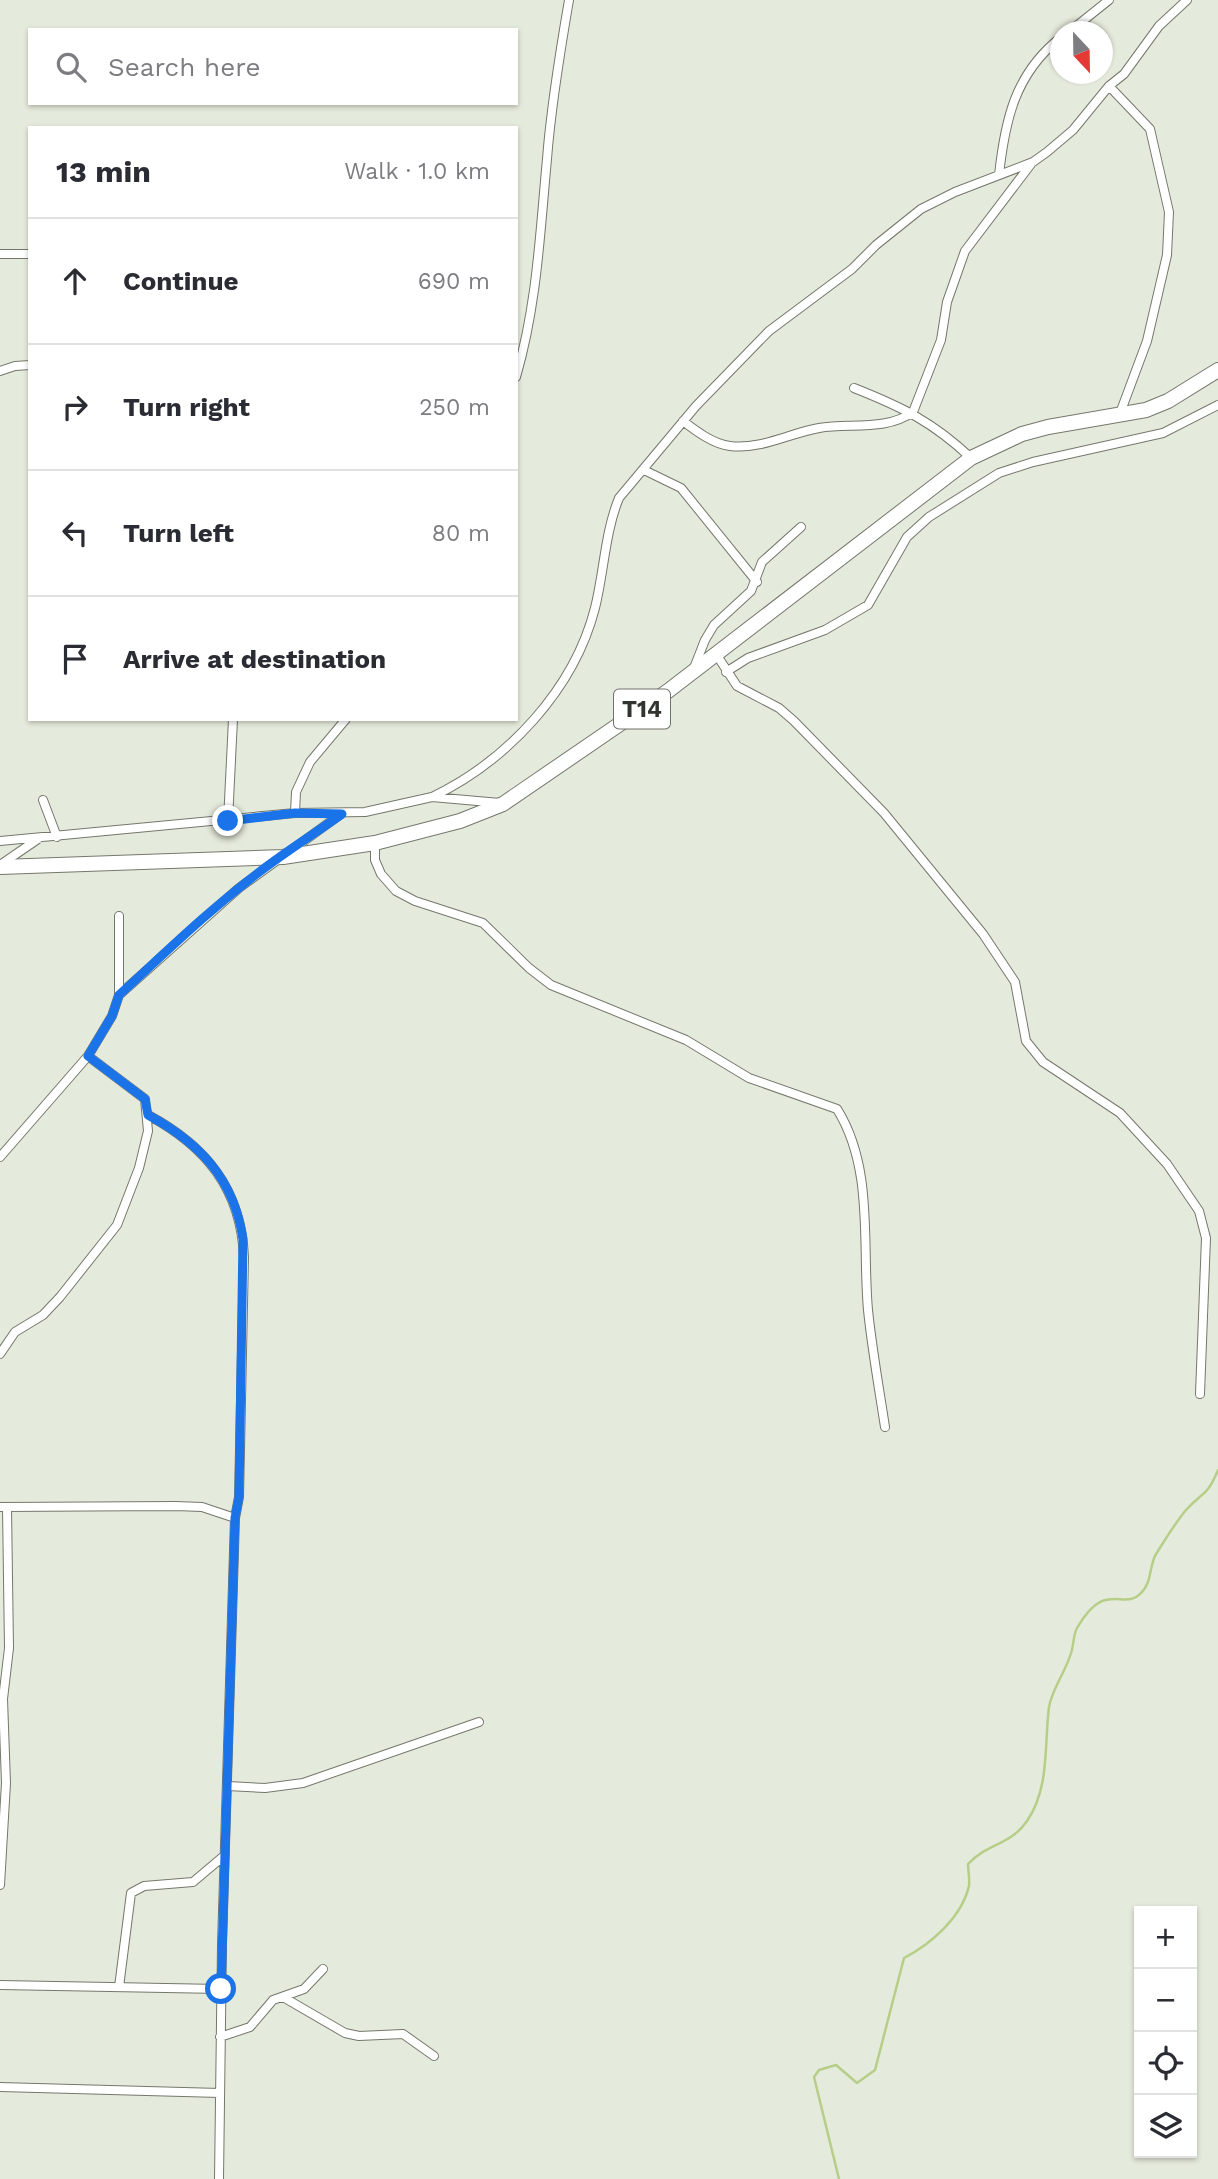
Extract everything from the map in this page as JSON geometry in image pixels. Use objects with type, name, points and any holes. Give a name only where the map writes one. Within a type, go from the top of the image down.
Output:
[{"type":"highway","name":"T14","points":[[0,866],[283,857],[375,843],[460,821],[503,804],[589,747],[694,671],[971,458],[1035,431],[1119,416],[1168,401],[1218,370]]},
{"type":"street","points":[[518,367],[539,264],[547,155],[569,0]]},
{"type":"street","points":[[1083,21],[1109,0]]},
{"type":"street","points":[[683,421],[718,443],[746,447],[818,429],[884,424],[903,419],[913,412],[941,340],[947,302],[965,251],[1033,162],[1073,130],[1110,86],[1124,74],[1159,26],[1187,0]]},
{"type":"street","points":[[999,175],[1004,132],[1016,93],[1039,58],[1050,48]]},
{"type":"street","points":[[1110,86],[1150,129],[1169,212],[1167,255],[1147,341],[1119,416]]},
{"type":"street","points":[[0,841],[57,838],[295,813],[342,814],[432,797],[462,782],[492,762],[534,718],[566,674],[589,630],[613,512],[619,498],[730,368],[769,331],[852,269],[897,227],[921,209],[1033,162]]},
{"type":"street","points":[[0,254],[28,254]]},
{"type":"street","points":[[0,372],[15,366],[28,365]]},
{"type":"street","points":[[854,388],[913,412],[941,430],[971,458]]},
{"type":"street","points":[[726,673],[748,658],[825,630],[868,605],[907,537],[929,517],[999,473],[1043,459],[1163,433],[1218,405]]},
{"type":"street","points":[[644,470],[681,488],[757,582]]},
{"type":"street","points":[[694,671],[699,651],[714,625],[757,582],[765,558],[802,527]]},
{"type":"street","points":[[716,654],[737,686],[779,708],[884,813],[983,934],[1015,982],[1026,1041],[1043,1062],[1120,1112],[1167,1164],[1199,1211],[1206,1238],[1200,1394]]},
{"type":"street","points":[[228,821],[233,721]]},
{"type":"street","points":[[295,813],[296,792],[310,762],[344,721]]},
{"type":"street","points":[[432,797],[503,804]]},
{"type":"street","points":[[43,800],[57,838]]},
{"type":"street","points":[[119,995],[239,888],[283,857],[303,839],[342,814]]},
{"type":"street","points":[[0,866],[38,839]]},
{"type":"street","points":[[375,843],[375,860],[381,874],[396,891],[415,901],[483,923],[528,968],[551,985],[686,1040],[749,1078],[836,1110],[847,1125],[861,1176],[868,1307],[885,1427]]},
{"type":"street","points":[[0,1157],[88,1056],[112,1016],[119,995],[119,916]]},
{"type":"street","points":[[0,1354],[15,1332],[43,1315],[60,1297],[117,1225],[139,1168],[148,1115],[145,1099],[88,1056]]},
{"type":"street","points":[[148,1115],[182,1134],[210,1161],[241,1224],[244,1257],[239,1497],[235,1518],[221,1989],[219,2179]]},
{"type":"street","points":[[0,1885],[6,1783],[3,1699],[9,1648],[3,1507],[176,1506],[211,1509],[235,1518]]},
{"type":"street","points":[[228,1786],[265,1788],[303,1783],[479,1722]]},
{"type":"street","points":[[119,1987],[131,1893],[144,1886],[192,1882],[225,1854]]},
{"type":"street","points":[[220,2037],[250,2027],[266,2007],[312,1984],[323,1969]]},
{"type":"street","points":[[0,1984],[221,1989]]},
{"type":"street","points":[[283,1997],[345,2033],[359,2036],[403,2034],[434,2056]]},
{"type":"street","points":[[0,2087],[220,2093]]},
{"type":"waterway","points":[[839,2179],[814,2077],[819,2070],[836,2065],[857,2083],[875,2070],[904,1958],[935,1937],[960,1908],[969,1886],[968,1864],[975,1857],[1014,1835],[1027,1821],[1034,1808],[1043,1780],[1049,1707],[1069,1660],[1077,1628],[1097,1604],[1105,1600],[1134,1598],[1145,1589],[1156,1554],[1182,1515],[1208,1490],[1218,1470]]},
{"type":"route","points":[[221,1989],[236,1562],[235,1518],[239,1497],[244,1257],[241,1224],[228,1192],[200,1149],[182,1134],[148,1115],[145,1099],[88,1056],[112,1016],[119,995],[239,888],[283,857],[303,839],[342,814],[295,813],[228,821]]}]
